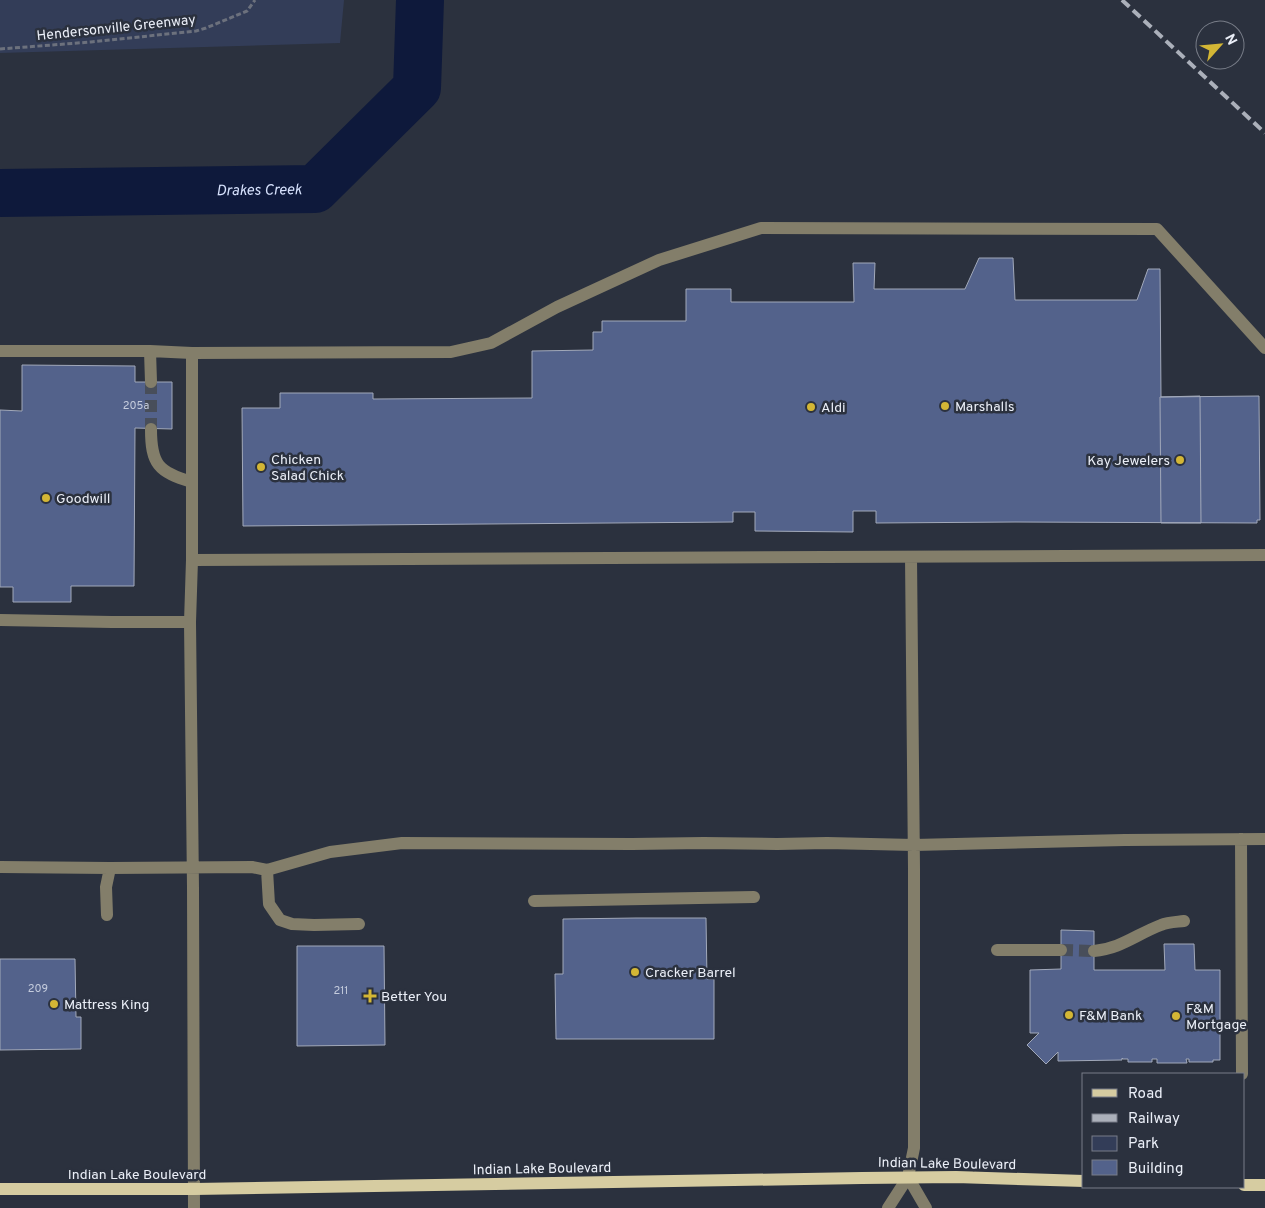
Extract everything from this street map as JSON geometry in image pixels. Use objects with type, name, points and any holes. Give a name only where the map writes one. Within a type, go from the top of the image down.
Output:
[{"type":"main road","name":"Indian Lake Boulevard","points":[[0,1189],[194,1189],[908,1177],[1082,1181]]},
{"type":"main road","points":[[1245,1184],[1265,1185]]},
{"type":"street","points":[[0,351],[451,352],[491,343],[557,307],[659,260],[761,228],[1156,229],[1265,348]]},
{"type":"street","points":[[150,351],[151,382]]},
{"type":"street","points":[[192,352],[192,560],[190,622],[194,1208]]},
{"type":"street","points":[[151,429],[151,446],[154,458],[162,469],[174,477],[192,482]]},
{"type":"street","points":[[192,560],[1265,555]]},
{"type":"street","points":[[888,1208],[908,1177],[914,1148],[914,845],[911,557]]},
{"type":"street","points":[[0,620],[190,622]]},
{"type":"street","points":[[1241,839],[1242,1073]]},
{"type":"street","points":[[0,867],[252,867],[267,870],[330,852],[402,843],[843,843],[914,845],[1265,839]]},
{"type":"street","points":[[107,915],[106,888],[110,868]]},
{"type":"street","points":[[267,870],[269,904],[280,920],[292,924],[358,924]]},
{"type":"street","points":[[534,901],[754,897]]},
{"type":"street","points":[[1094,951],[1120,946],[1160,926],[1184,920]]},
{"type":"street","points":[[997,950],[1061,950]]},
{"type":"street","points":[[908,1177],[926,1208]]},
{"type":"path","name":"Hendersonville Greenway","points":[[0,49],[196,31],[247,12],[255,0]]},
{"type":"green space","points":[[0,0],[344,0],[340,43],[0,53]]},
{"type":"building","points":[[979,258],[1013,258],[1015,300],[1137,300],[1148,269],[1160,269],[1161,397],[1259,396],[1260,520],[1257,520],[1257,523],[876,523],[876,511],[853,511],[853,532],[755,531],[755,512],[733,512],[733,522],[243,526],[242,408],[280,408],[280,393],[373,393],[373,399],[532,398],[532,351],[593,350],[593,332],[602,332],[602,321],[686,321],[686,289],[731,289],[731,302],[854,302],[853,263],[875,263],[874,289],[965,289]]},
{"type":"building","points":[[22,365],[135,366],[135,382],[172,382],[172,429],[135,428],[134,586],[71,586],[71,602],[13,602],[13,587],[0,587],[0,410],[22,411]]},
{"type":"building","name":"Kay Jewelers","points":[[1200,396],[1201,523],[1161,523],[1160,397]]},
{"type":"building","points":[[706,918],[707,979],[714,979],[714,1039],[556,1039],[555,974],[563,974],[563,919]]},
{"type":"building","points":[[1061,930],[1094,931],[1094,970],[1165,970],[1164,944],[1194,944],[1195,970],[1220,970],[1220,1060],[1213,1060],[1213,1062],[1189,1062],[1189,1059],[1186,1059],[1187,1063],[1157,1063],[1157,1059],[1152,1059],[1152,1062],[1128,1062],[1128,1059],[1122,1058],[1122,1060],[1058,1061],[1058,1052],[1046,1064],[1027,1045],[1039,1033],[1030,1033],[1030,970],[1061,969]]},
{"type":"building","points":[[297,946],[384,946],[385,1045],[297,1046]]},
{"type":"building","points":[[0,959],[75,959],[76,1017],[81,1017],[81,1049],[0,1050]]},
{"type":"waterway","name":"Drakes Creek","points":[[0,193],[315,189],[417,88],[420,0]]},
{"type":"tunnel","points":[[151,382],[151,429]]},
{"type":"tunnel","points":[[1061,950],[1094,951]]},
{"type":"railway","points":[[1122,0],[1265,133]]},
{"type":"place","name":"Marshalls","points":[[945,406]]},
{"type":"place","name":"Aldi","points":[[811,407]]},
{"type":"place","name":"Kay Jewelers","points":[[1180,460]]},
{"type":"place","name":"Chicken Salad Chick","points":[[261,467]]},
{"type":"place","name":"Goodwill","points":[[46,498]]},
{"type":"place","name":"Cracker Barrel","points":[[635,972]]},
{"type":"place","name":"Better You","points":[[370,996]]},
{"type":"place","name":"Mattress King","points":[[54,1004]]},
{"type":"place","name":"F&M Bank","points":[[1069,1015]]},
{"type":"place","name":"F&M Mortgage","points":[[1176,1016]]}]
